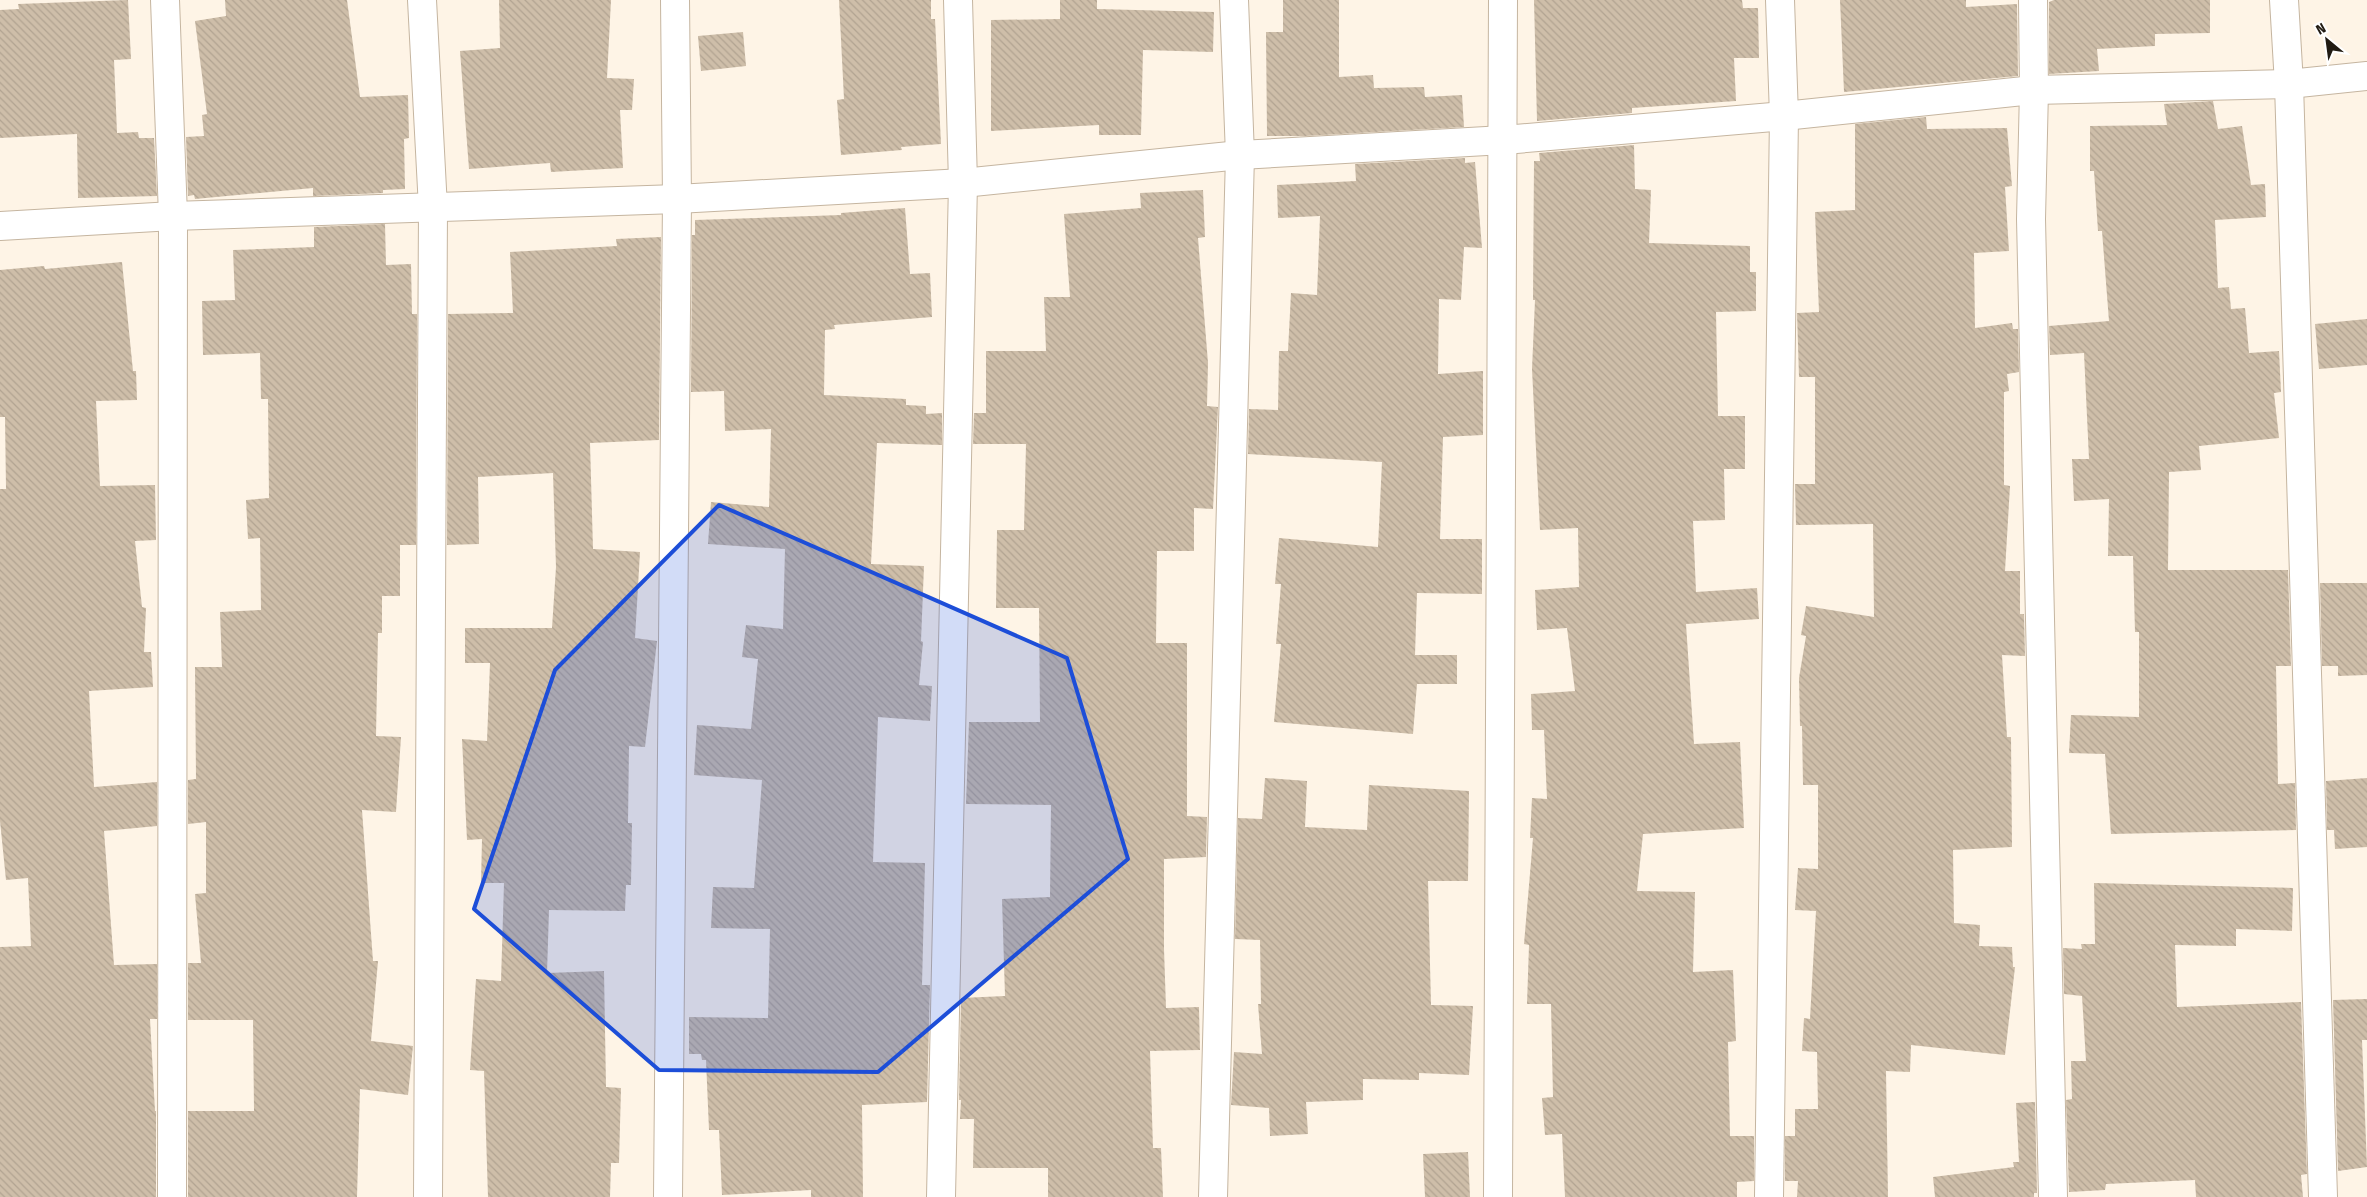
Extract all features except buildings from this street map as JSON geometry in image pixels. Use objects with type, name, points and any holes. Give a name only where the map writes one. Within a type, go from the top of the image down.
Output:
[{"type":"street","points":[[165,0],[173,216],[174,1118],[172,1197]]},
{"type":"street","points":[[422,0],[433,208],[428,1197]]},
{"type":"street","points":[[668,1197],[677,199],[675,0]]},
{"type":"street","points":[[941,1197],[963,183],[958,0]]},
{"type":"street","points":[[1213,1197],[1240,155],[1234,0]]},
{"type":"street","points":[[1498,1197],[1504,140],[1503,0]]},
{"type":"street","points":[[1769,1197],[1784,116],[1780,0]]},
{"type":"street","points":[[2033,0],[2034,90],[2031,219],[2053,1197]]},
{"type":"street","points":[[2284,0],[2289,84],[2323,1197]]},
{"type":"street","points":[[0,226],[173,216],[677,199],[963,183],[1240,155],[1504,140],[1784,116],[2034,90],[2289,84],[2367,76]]},
{"type":"highlighted area","points":[[719,505],[1067,658],[1128,859],[878,1072],[659,1070],[474,909],[555,670]]}]
